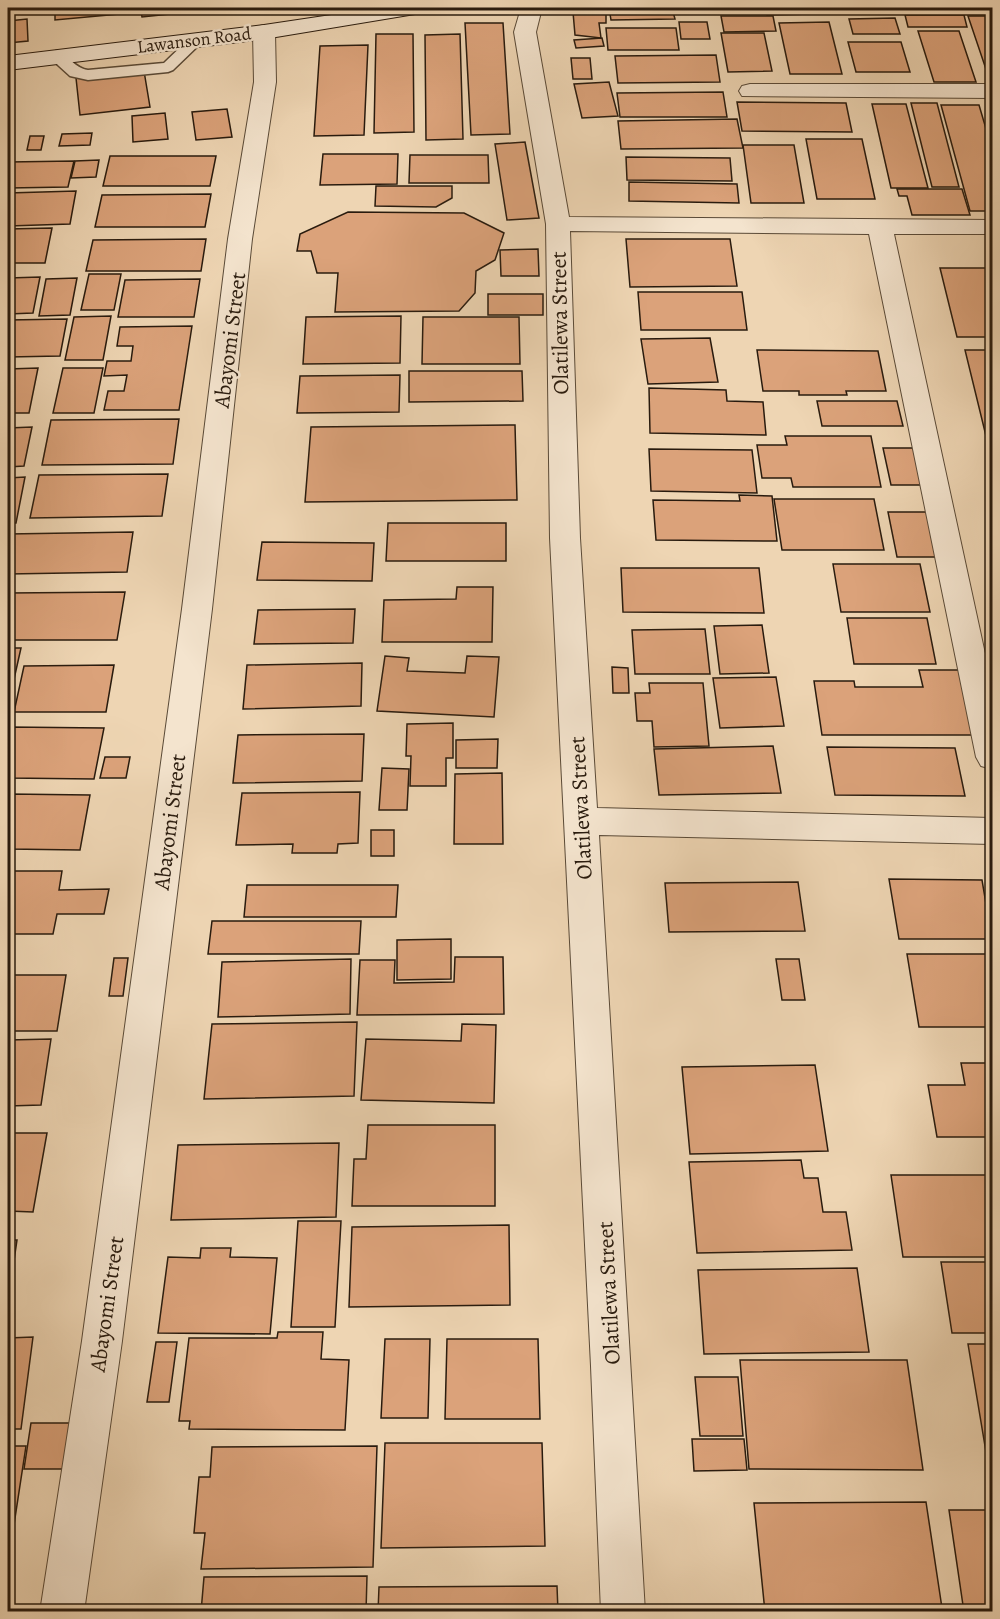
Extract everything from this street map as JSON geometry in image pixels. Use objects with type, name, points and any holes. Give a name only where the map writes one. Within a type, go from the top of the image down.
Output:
[{"type":"street","name":"Lawanson Road","points":[[8,46],[308,8]]},
{"type":"street","name":"Lawanson Road","points":[[8,63],[264,32],[415,8]]},
{"type":"street","name":"Olatilewa Street","points":[[531,8],[525,32],[558,224],[565,538],[612,1354],[623,1611]]},
{"type":"street","name":"Abayomi Street","points":[[62,1611],[102,1341],[196,621],[240,239],[265,82],[264,32]]},
{"type":"street","points":[[750,91],[993,91]]},
{"type":"street","points":[[558,224],[993,227]]},
{"type":"street","points":[[880,226],[993,757]]},
{"type":"street","points":[[581,821],[993,831]]},
{"type":"building","points":[[50,8],[118,8],[119,14],[55,20],[55,13],[51,14]]},
{"type":"building","points":[[140,8],[189,8],[189,12],[142,17]]},
{"type":"building","points":[[609,8],[672,8],[675,19],[611,20]]},
{"type":"building","points":[[766,8],[813,8],[815,14],[767,15]]},
{"type":"building","points":[[878,8],[905,8],[898,14]]},
{"type":"building","points":[[573,12],[606,12],[606,23],[599,23],[601,38],[575,35]]},
{"type":"building","points":[[905,15],[964,15],[967,27],[908,27]]},
{"type":"building","points":[[721,16],[773,16],[776,31],[724,32]]},
{"type":"building","points":[[968,16],[986,16],[992,33],[992,81],[990,81]]},
{"type":"building","points":[[895,18],[900,34],[853,34],[849,19]]},
{"type":"building","points":[[27,19],[28,41],[8,43],[8,21]]},
{"type":"building","points":[[679,22],[707,22],[710,39],[681,39]]},
{"type":"building","points":[[829,22],[842,74],[790,74],[779,23]]},
{"type":"building","points":[[465,23],[503,23],[510,134],[471,135]]},
{"type":"building","points":[[606,28],[676,28],[679,50],[608,50]]},
{"type":"building","points":[[918,31],[959,31],[976,82],[934,82]]},
{"type":"building","points":[[721,33],[764,33],[772,71],[728,72]]},
{"type":"building","points":[[376,34],[413,34],[414,132],[374,133]]},
{"type":"building","points":[[460,34],[463,139],[426,140],[425,35]]},
{"type":"building","points":[[602,38],[604,46],[576,48],[574,40]]},
{"type":"building","points":[[848,42],[901,42],[910,72],[856,72]]},
{"type":"building","points":[[368,45],[364,135],[314,136],[320,46]]},
{"type":"building","points":[[716,55],[720,82],[618,83],[615,56]]},
{"type":"building","points":[[571,58],[590,58],[592,79],[573,79]]},
{"type":"building","points":[[144,71],[150,107],[80,115],[76,78]]},
{"type":"building","points":[[609,82],[618,116],[582,118],[574,84]]},
{"type":"building","points":[[723,92],[727,117],[620,117],[617,93]]},
{"type":"building","points":[[737,102],[846,103],[852,132],[742,131]]},
{"type":"building","points":[[911,103],[937,103],[959,187],[932,187]]},
{"type":"building","points":[[872,104],[906,104],[928,188],[891,188]]},
{"type":"building","points":[[941,105],[979,105],[992,149],[992,211],[970,211]]},
{"type":"building","points":[[227,109],[232,137],[196,140],[192,112]]},
{"type":"building","points":[[165,113],[168,139],[133,142],[132,116]]},
{"type":"building","points":[[737,119],[743,148],[621,149],[618,121]]},
{"type":"building","points":[[92,133],[90,145],[59,146],[62,134]]},
{"type":"building","points":[[30,136],[44,136],[41,150],[27,150]]},
{"type":"building","points":[[806,139],[862,139],[875,199],[817,199]]},
{"type":"building","points":[[525,142],[539,218],[507,220],[495,144]]},
{"type":"building","points":[[743,145],[794,145],[804,203],[751,203]]},
{"type":"building","points":[[323,154],[398,154],[397,184],[320,185]]},
{"type":"building","points":[[410,155],[488,155],[489,183],[409,183]]},
{"type":"building","points":[[110,156],[216,156],[210,186],[103,186]]},
{"type":"building","points":[[626,157],[730,158],[732,181],[627,180]]},
{"type":"building","points":[[99,160],[96,177],[71,178],[75,161]]},
{"type":"building","points":[[74,161],[68,187],[8,188],[8,162]]},
{"type":"building","points":[[629,182],[737,184],[739,203],[629,201]]},
{"type":"building","points":[[376,186],[452,186],[452,198],[436,207],[375,206]]},
{"type":"building","points":[[897,189],[962,189],[970,215],[912,215],[907,196],[899,196]]},
{"type":"building","points":[[76,191],[70,224],[8,226],[8,193]]},
{"type":"building","points":[[211,194],[205,227],[95,227],[102,195]]},
{"type":"building","points":[[348,212],[464,213],[504,233],[495,260],[476,271],[475,293],[459,311],[335,312],[338,273],[317,273],[311,251],[297,251],[300,234]]},
{"type":"building","points":[[52,228],[45,263],[8,263],[8,229]]},
{"type":"building","points":[[206,239],[201,271],[86,271],[93,240]]},
{"type":"building","points":[[626,239],[730,239],[737,286],[630,287]]},
{"type":"building","points":[[538,249],[539,276],[501,276],[500,250]]},
{"type":"building","points":[[940,268],[992,268],[992,337],[957,337]]},
{"type":"building","points":[[89,274],[121,274],[114,310],[81,310]]},
{"type":"building","points":[[40,277],[33,313],[8,314],[8,278]]},
{"type":"building","points":[[77,278],[70,315],[39,316],[46,279]]},
{"type":"building","points":[[200,279],[194,317],[118,317],[125,280]]},
{"type":"building","points":[[638,292],[742,292],[747,330],[641,330]]},
{"type":"building","points":[[488,294],[543,294],[543,315],[488,315]]},
{"type":"building","points":[[111,316],[103,360],[65,360],[74,317]]},
{"type":"building","points":[[401,316],[400,363],[303,364],[306,317]]},
{"type":"building","points":[[423,317],[519,317],[520,364],[422,364]]},
{"type":"building","points":[[67,319],[60,356],[8,357],[8,320]]},
{"type":"building","points":[[192,326],[179,410],[104,410],[108,391],[124,391],[127,375],[104,376],[107,361],[131,361],[133,346],[117,346],[120,327]]},
{"type":"building","points":[[710,338],[718,382],[648,384],[641,339]]},
{"type":"building","points":[[757,350],[878,351],[886,391],[846,391],[847,395],[799,395],[799,391],[763,391]]},
{"type":"building","points":[[965,350],[992,350],[992,436],[986,436]]},
{"type":"building","points":[[38,368],[29,413],[8,413],[8,369]]},
{"type":"building","points":[[63,368],[103,368],[94,413],[53,413]]},
{"type":"building","points":[[409,371],[522,371],[523,401],[409,402]]},
{"type":"building","points":[[400,375],[399,412],[297,413],[300,376]]},
{"type":"building","points":[[649,388],[726,390],[727,401],[763,402],[766,435],[650,433]]},
{"type":"building","points":[[817,401],[897,401],[903,426],[822,426]]},
{"type":"building","points":[[179,419],[173,464],[42,465],[51,420]]},
{"type":"building","points":[[515,425],[517,500],[305,502],[311,427]]},
{"type":"building","points":[[32,427],[24,466],[8,467],[8,428]]},
{"type":"building","points":[[785,436],[871,436],[881,487],[793,487],[791,478],[762,478],[757,445],[787,445]]},
{"type":"building","points":[[883,448],[922,448],[930,485],[891,485]]},
{"type":"building","points":[[649,449],[752,450],[757,493],[651,491]]},
{"type":"building","points":[[168,474],[162,516],[30,518],[39,475]]},
{"type":"building","points":[[25,477],[16,523],[8,523],[8,478]]},
{"type":"building","points":[[739,495],[772,496],[777,541],[656,540],[653,500],[740,501]]},
{"type":"building","points":[[774,499],[874,499],[884,550],[782,550]]},
{"type":"building","points":[[888,512],[931,512],[941,557],[897,557]]},
{"type":"building","points":[[388,523],[506,523],[506,561],[386,561]]},
{"type":"building","points":[[133,532],[127,572],[8,574],[8,534]]},
{"type":"building","points":[[262,542],[374,543],[372,581],[257,580]]},
{"type":"building","points":[[833,564],[920,564],[930,612],[841,612]]},
{"type":"building","points":[[621,568],[759,568],[764,613],[623,612]]},
{"type":"building","points":[[457,587],[493,587],[492,642],[382,642],[384,600],[456,599]]},
{"type":"building","points":[[125,592],[117,640],[8,640],[8,593]]},
{"type":"building","points":[[355,609],[353,643],[254,644],[258,610]]},
{"type":"building","points":[[847,618],[927,618],[936,664],[854,664]]},
{"type":"building","points":[[762,625],[769,673],[720,674],[714,626]]},
{"type":"building","points":[[705,629],[710,674],[635,674],[632,630]]},
{"type":"building","points":[[8,648],[21,648],[8,706]]},
{"type":"building","points":[[385,656],[409,658],[407,671],[465,673],[467,656],[499,657],[494,717],[377,711]]},
{"type":"building","points":[[362,663],[361,706],[243,709],[247,665]]},
{"type":"building","points":[[114,665],[106,712],[14,712],[24,666]]},
{"type":"building","points":[[612,667],[628,668],[629,693],[613,693]]},
{"type":"building","points":[[919,670],[968,670],[982,735],[822,735],[814,681],[854,681],[855,687],[923,687]]},
{"type":"building","points":[[776,677],[784,726],[720,728],[713,678]]},
{"type":"building","points":[[649,683],[703,683],[709,746],[654,747],[652,721],[637,721],[635,693],[650,693]]},
{"type":"building","points":[[453,723],[453,758],[446,758],[446,786],[410,786],[411,756],[406,756],[407,724]]},
{"type":"building","points":[[8,727],[104,728],[94,779],[8,778]]},
{"type":"building","points":[[364,734],[362,781],[233,783],[238,735]]},
{"type":"building","points":[[498,739],[497,768],[456,768],[456,740]]},
{"type":"building","points":[[773,746],[781,793],[659,795],[654,749]]},
{"type":"building","points":[[827,747],[955,748],[965,796],[835,795]]},
{"type":"building","points":[[105,757],[130,757],[126,778],[100,778]]},
{"type":"building","points":[[382,768],[409,769],[407,810],[379,810]]},
{"type":"building","points":[[502,773],[503,844],[454,844],[455,774]]},
{"type":"building","points":[[360,792],[358,843],[338,844],[337,853],[292,853],[293,844],[236,845],[242,793]]},
{"type":"building","points":[[8,794],[90,795],[80,850],[8,849]]},
{"type":"building","points":[[371,830],[394,830],[394,856],[371,856]]},
{"type":"building","points":[[8,871],[62,871],[59,890],[109,889],[104,914],[57,914],[53,934],[8,934]]},
{"type":"building","points":[[889,879],[982,880],[992,939],[899,939]]},
{"type":"building","points":[[798,882],[805,931],[669,932],[665,883]]},
{"type":"building","points":[[247,885],[398,885],[396,917],[244,917]]},
{"type":"building","points":[[212,921],[361,921],[359,954],[208,954]]},
{"type":"building","points":[[451,939],[451,979],[397,980],[397,940]]},
{"type":"building","points":[[907,954],[992,954],[992,1027],[919,1027]]},
{"type":"building","points":[[455,957],[503,957],[504,1014],[357,1015],[360,960],[395,960],[394,983],[454,982]]},
{"type":"building","points":[[114,958],[128,958],[123,996],[109,996]]},
{"type":"building","points":[[351,959],[350,1014],[218,1017],[222,962]]},
{"type":"building","points":[[776,959],[799,959],[805,1000],[782,1000]]},
{"type":"building","points":[[8,975],[66,975],[57,1031],[8,1031]]},
{"type":"building","points":[[357,1022],[354,1096],[204,1099],[212,1024]]},
{"type":"building","points":[[462,1024],[496,1025],[494,1103],[361,1100],[366,1039],[461,1041]]},
{"type":"building","points":[[51,1039],[41,1105],[8,1106],[8,1040]]},
{"type":"building","points":[[961,1063],[992,1063],[992,1137],[937,1137],[928,1085],[965,1085]]},
{"type":"building","points":[[815,1065],[828,1151],[690,1154],[682,1067]]},
{"type":"building","points":[[368,1125],[495,1125],[495,1206],[352,1206],[354,1159],[366,1159]]},
{"type":"building","points":[[8,1133],[47,1133],[33,1212],[8,1211]]},
{"type":"building","points":[[339,1143],[336,1217],[171,1220],[178,1145]]},
{"type":"building","points":[[801,1160],[804,1178],[818,1178],[823,1212],[846,1212],[852,1250],[697,1253],[689,1162]]},
{"type":"building","points":[[891,1175],[992,1175],[992,1257],[903,1257]]},
{"type":"building","points":[[298,1221],[341,1221],[335,1327],[291,1327]]},
{"type":"building","points":[[509,1225],[510,1305],[349,1307],[352,1227]]},
{"type":"building","points":[[8,1240],[17,1240],[8,1302]]},
{"type":"building","points":[[201,1248],[231,1248],[230,1257],[277,1258],[270,1334],[158,1333],[168,1257],[200,1258]]},
{"type":"building","points":[[941,1262],[992,1262],[992,1333],[952,1333]]},
{"type":"building","points":[[857,1268],[869,1352],[704,1354],[698,1270]]},
{"type":"building","points":[[278,1332],[323,1332],[321,1359],[349,1360],[345,1430],[189,1429],[190,1421],[179,1421],[189,1338],[277,1338]]},
{"type":"building","points":[[33,1337],[21,1429],[8,1429],[8,1338]]},
{"type":"building","points":[[385,1339],[430,1339],[428,1418],[381,1418]]},
{"type":"building","points":[[447,1339],[538,1339],[540,1419],[445,1419]]},
{"type":"building","points":[[156,1342],[177,1342],[169,1402],[147,1402]]},
{"type":"building","points":[[968,1344],[992,1344],[992,1476],[990,1476]]},
{"type":"building","points":[[740,1360],[907,1360],[923,1470],[749,1469]]},
{"type":"building","points":[[695,1377],[738,1377],[743,1436],[700,1436]]},
{"type":"building","points":[[31,1423],[74,1423],[68,1469],[24,1469]]},
{"type":"building","points":[[692,1439],[744,1439],[747,1470],[694,1471]]},
{"type":"building","points":[[385,1443],[542,1443],[545,1546],[381,1548]]},
{"type":"building","points":[[8,1446],[26,1446],[8,1564]]},
{"type":"building","points":[[377,1446],[373,1567],[201,1569],[205,1533],[194,1533],[199,1477],[210,1477],[212,1447]]},
{"type":"building","points":[[926,1502],[942,1608],[765,1612],[754,1503]]},
{"type":"building","points":[[949,1510],[992,1510],[992,1612],[964,1612]]},
{"type":"building","points":[[367,1576],[366,1612],[201,1612],[204,1577]]},
{"type":"building","points":[[557,1586],[558,1612],[378,1612],[379,1587]]}]
